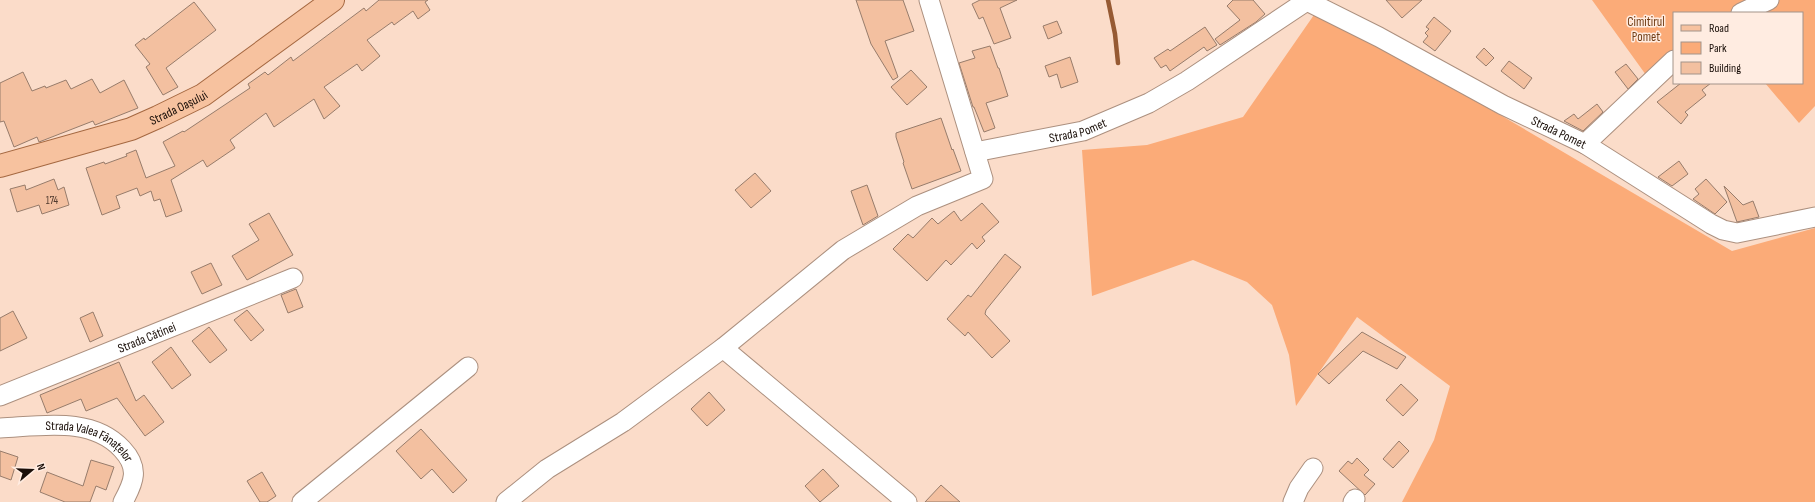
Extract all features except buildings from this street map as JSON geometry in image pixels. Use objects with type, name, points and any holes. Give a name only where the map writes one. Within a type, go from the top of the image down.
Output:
[{"type":"main road","name":"Strada Oașului","points":[[0,166],[131,129],[158,118],[203,95],[333,0]]},
{"type":"street","points":[[506,502],[547,468],[623,422],[723,348],[844,250],[917,206],[983,179],[929,0]]},
{"type":"street","name":"Strada Pomet","points":[[975,152],[1083,131],[1142,106],[1187,81],[1307,0],[1379,37],[1503,105],[1585,144],[1711,224],[1723,230],[1737,233],[1815,217]]},
{"type":"street","points":[[1744,12],[1769,0]]},
{"type":"street","points":[[1585,144],[1673,61]]},
{"type":"street","name":"Strada Cătinei","points":[[0,396],[293,278]]},
{"type":"street","points":[[723,348],[906,502]]},
{"type":"street","points":[[302,502],[468,367]]},
{"type":"street","name":"Strada Valea Fânațelor","points":[[0,428],[61,425],[86,428],[113,439],[127,454],[133,467],[133,484],[123,502]]},
{"type":"street","points":[[1293,502],[1299,488],[1313,468]]},
{"type":"green space","name":"Cimitirul Pomet","points":[[1592,0],[1815,0],[1815,106],[1799,123],[1766,84],[1803,84],[1803,12],[1673,12],[1673,56],[1646,75]]},
{"type":"green space","points":[[1316,12],[1502,116],[1732,251],[1815,228],[1815,502],[1402,502],[1434,440],[1450,386],[1357,317],[1296,406],[1289,355],[1272,305],[1247,282],[1193,260],[1092,296],[1082,150],[1147,145],[1243,117]]},
{"type":"waterway","points":[[1108,0],[1115,34],[1118,63]]}]
